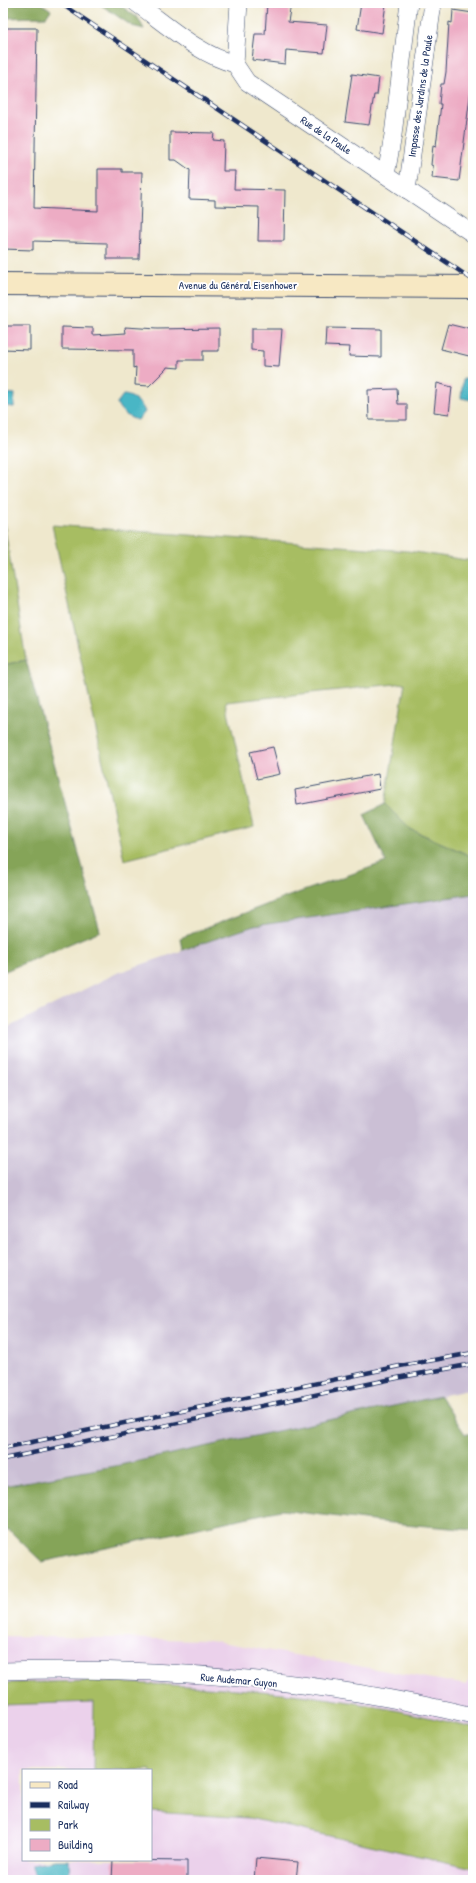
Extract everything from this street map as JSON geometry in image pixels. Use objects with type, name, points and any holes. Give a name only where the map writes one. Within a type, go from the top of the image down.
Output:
[{"type":"main road","name":"Avenue du Général Eisenhower","points":[[3,284],[473,287]]},
{"type":"street","points":[[136,3],[214,58],[235,64],[239,3]]},
{"type":"street","name":"Impasse des Jardins de la Paule","points":[[386,175],[393,136],[409,3]]},
{"type":"street","name":"Impasse des Jardins de la Paule","points":[[407,190],[434,3]]},
{"type":"street","name":"Rue de la Paule","points":[[235,64],[247,82],[473,234]]},
{"type":"street","name":"Rue Audemar Guyon","points":[[3,1670],[116,1670],[210,1676],[311,1686],[367,1694],[423,1704],[473,1716]]},
{"type":"shaded area","points":[[473,894],[473,1389],[120,1465],[3,1486],[3,1030],[117,973],[254,926]]},
{"type":"shaded area","points":[[3,1636],[209,1640],[467,1685],[473,1666],[473,1880],[3,1880]]},
{"type":"green space","points":[[3,3],[41,3],[51,10],[46,17],[3,18]]},
{"type":"green space","points":[[98,3],[117,3],[138,18],[144,29],[132,26]]},
{"type":"green space","points":[[3,516],[26,660],[3,665]]},
{"type":"green space","points":[[52,525],[408,551],[473,561],[473,857],[410,829],[385,804],[405,683],[226,702],[254,827],[124,860]]},
{"type":"green space","points":[[26,660],[100,931],[3,972],[3,665]]},
{"type":"green space","points":[[385,804],[410,829],[473,857],[473,894],[254,926],[182,950],[180,938],[289,896],[386,862],[364,815]]},
{"type":"green space","points":[[440,1396],[465,1434],[473,1434],[473,1530],[381,1522],[281,1510],[42,1562],[9,1530],[3,1532],[3,1486],[120,1465]]},
{"type":"green space","points":[[91,1681],[228,1688],[282,1693],[391,1709],[473,1728],[473,1868],[249,1818],[152,1812],[152,1769],[93,1769],[94,1702],[3,1705],[3,1683]]},
{"type":"water","points":[[463,379],[473,380],[471,400],[461,398]]},
{"type":"water","points":[[3,393],[15,394],[14,407],[3,406]]},
{"type":"water","points":[[123,395],[133,398],[144,409],[145,412],[138,420],[125,414],[118,406],[117,403]]},
{"type":"water","points":[[49,1861],[69,1861],[70,1880],[37,1880],[31,1864]]},
{"type":"building","points":[[267,3],[291,3],[288,22],[327,25],[324,53],[286,50],[285,64],[252,60],[255,34],[265,34]]},
{"type":"building","points":[[361,3],[386,3],[382,33],[357,29]]},
{"type":"building","points":[[453,10],[473,13],[473,73],[459,181],[432,178],[433,166],[431,165],[433,145],[436,146],[441,104],[439,104],[441,84],[444,84],[446,72],[449,22],[452,23]]},
{"type":"building","points":[[3,28],[37,28],[34,208],[98,211],[98,169],[122,169],[122,172],[142,172],[139,259],[107,259],[107,243],[33,241],[33,250],[3,249]]},
{"type":"building","points":[[352,74],[379,78],[377,95],[374,95],[369,125],[345,122]]},
{"type":"building","points":[[170,132],[214,133],[213,140],[224,141],[223,171],[235,171],[234,189],[285,190],[284,241],[258,241],[259,207],[215,206],[215,200],[189,199],[190,170],[176,160],[170,160]]},
{"type":"building","points":[[448,324],[473,330],[473,357],[441,349]]},
{"type":"building","points":[[3,326],[30,326],[30,350],[3,349]]},
{"type":"building","points":[[62,327],[93,328],[93,335],[126,333],[125,327],[157,329],[219,328],[219,351],[203,351],[203,360],[179,360],[179,368],[167,367],[149,386],[135,385],[136,367],[133,368],[133,350],[62,349]]},
{"type":"building","points":[[326,328],[381,329],[381,357],[349,356],[350,347],[325,346]]},
{"type":"building","points":[[251,329],[282,329],[279,367],[263,366],[263,351],[251,350]]},
{"type":"building","points":[[437,383],[452,387],[449,414],[434,412]]},
{"type":"building","points":[[397,389],[398,404],[407,404],[407,420],[369,420],[368,390]]},
{"type":"building","points":[[273,747],[280,774],[257,779],[250,752]]},
{"type":"building","points":[[378,774],[380,789],[297,805],[295,790]]},
{"type":"building","points":[[256,1858],[298,1862],[296,1880],[254,1880]]},
{"type":"building","points":[[113,1861],[187,1861],[187,1880],[112,1880]]},
{"type":"railway","points":[[60,3],[473,280]]},
{"type":"railway","points":[[3,1448],[400,1366],[473,1353]]},
{"type":"railway","points":[[3,1459],[402,1377],[473,1364]]}]
